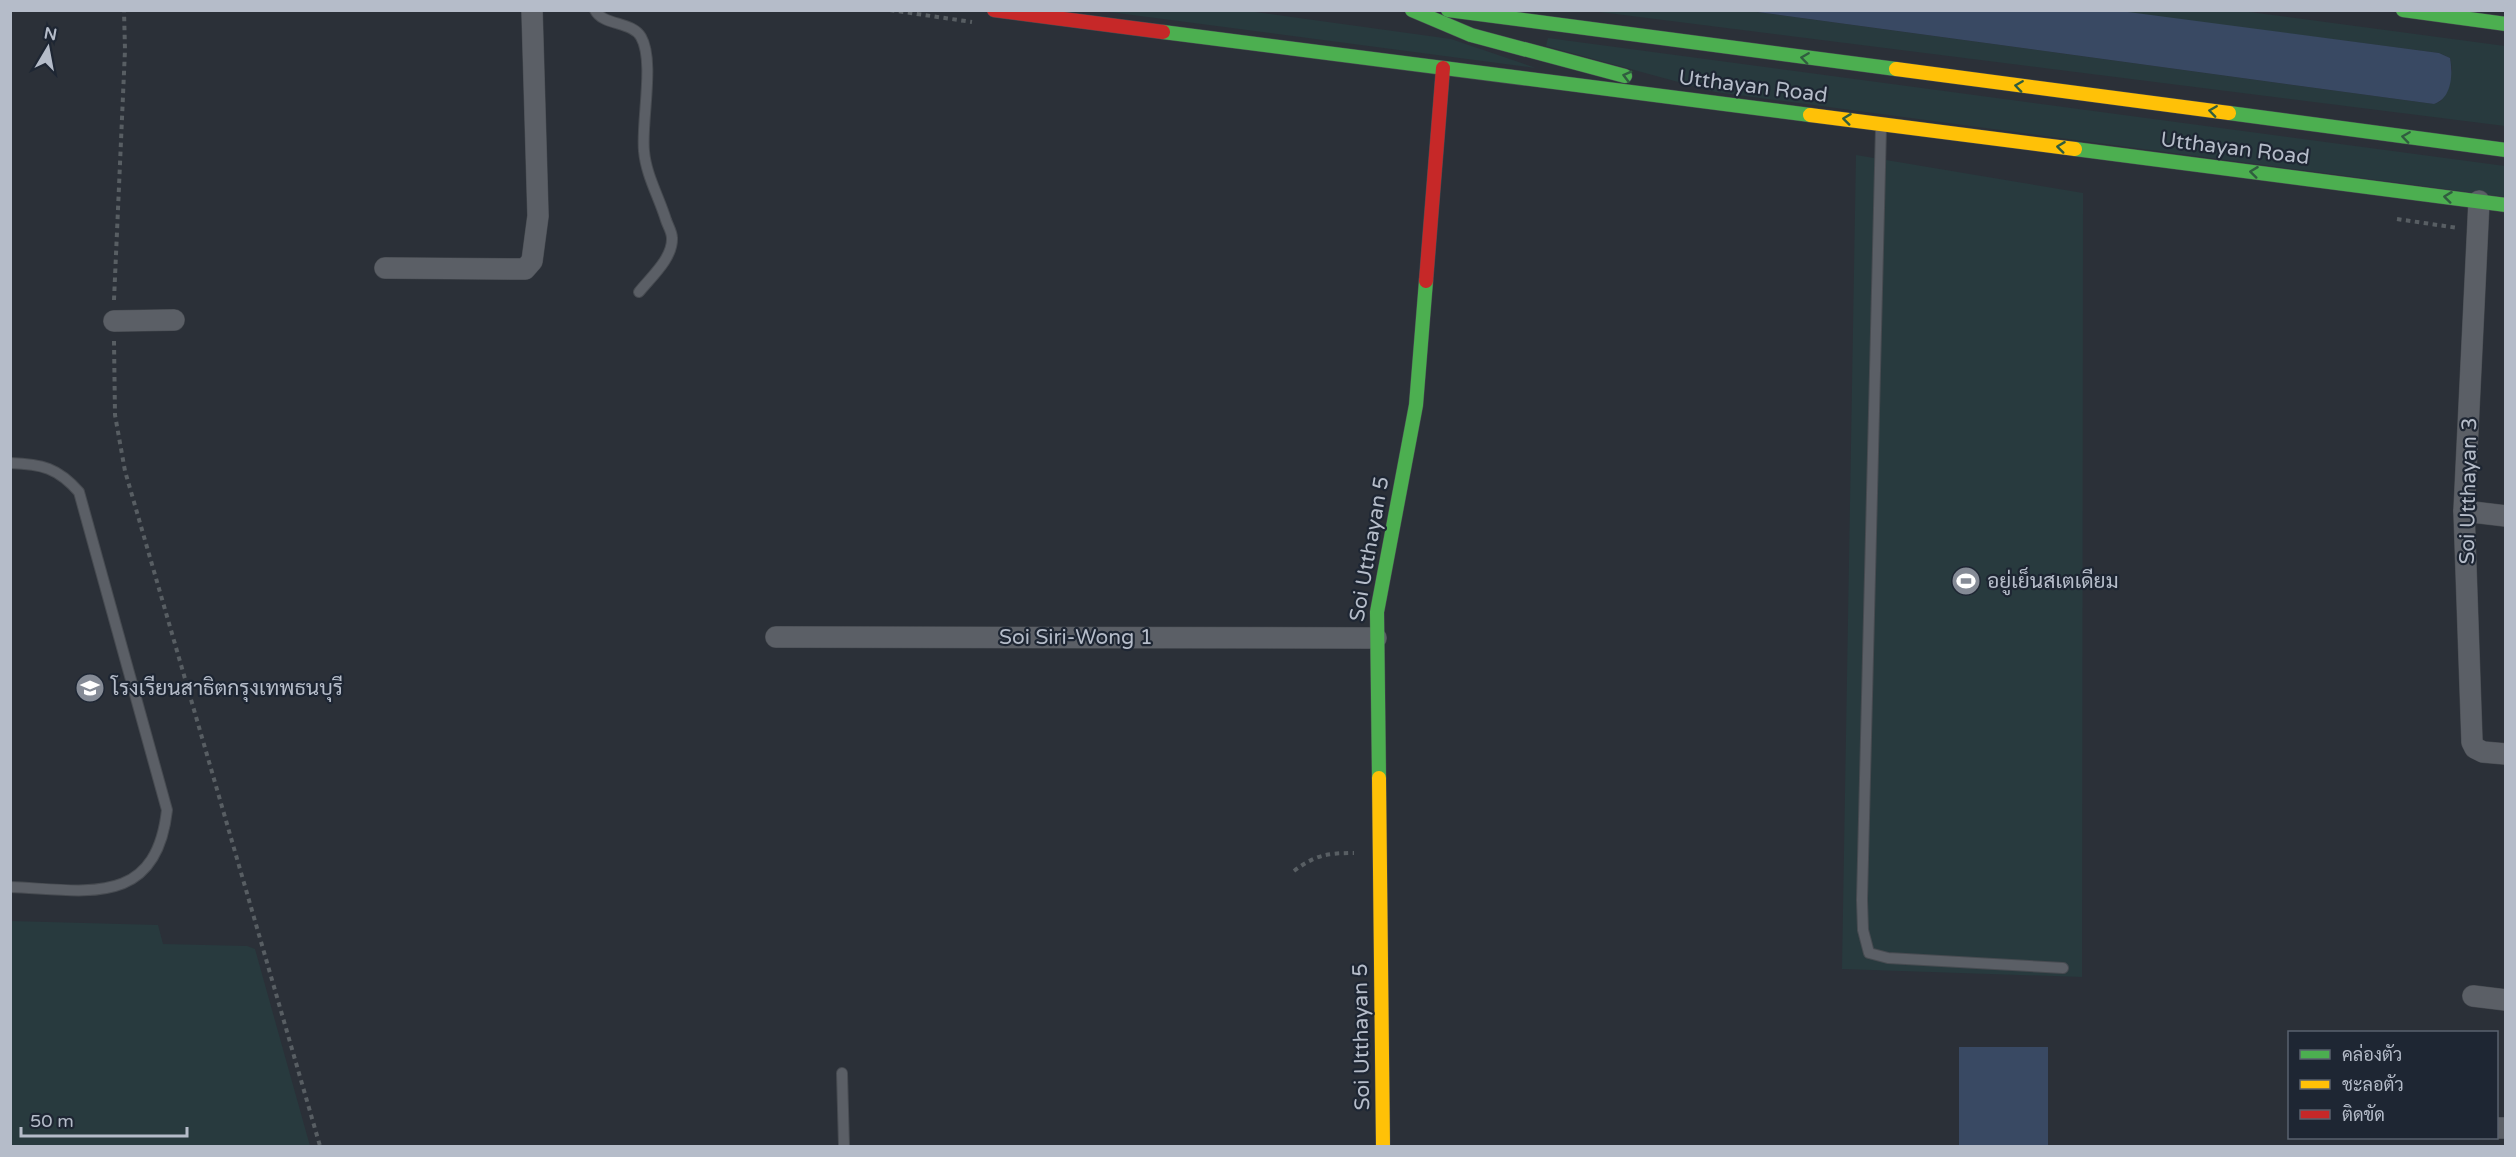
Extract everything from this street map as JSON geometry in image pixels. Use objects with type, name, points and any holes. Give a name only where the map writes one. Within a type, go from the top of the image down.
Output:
[{"type":"street","points":[[385,268],[525,269],[532,261],[538,216],[532,10]]},
{"type":"street","name":"Utthayan Road","points":[[994,10],[2505,205]]},
{"type":"street","points":[[1412,10],[1471,34],[1723,104]]},
{"type":"street","name":"Utthayan Road","points":[[1448,10],[2505,150]]},
{"type":"street","points":[[2403,10],[2505,24]]},
{"type":"street","name":"Soi Utthayan 5","points":[[1383,1146],[1377,612],[1416,405],[1443,68]]},
{"type":"street","name":"Soi Utthayan 3","points":[[2480,201],[2463,511],[2472,742],[2475,748],[2483,752],[2505,754]]},
{"type":"street","points":[[114,321],[174,320]]},
{"type":"street","points":[[2463,511],[2505,516]]},
{"type":"street","name":"Soi Siri-Wong 1","points":[[776,637],[1376,638]]},
{"type":"street","points":[[2473,996],[2505,1000]]},
{"type":"lane","points":[[596,10],[600,17],[632,28],[640,35],[645,46],[647,90],[644,151],[650,179],[672,237],[667,256],[639,292]]},
{"type":"lane","points":[[1881,124],[1863,930],[1869,953],[1888,958],[2063,968]]},
{"type":"lane","points":[[10,463],[38,464],[65,476],[79,492],[167,810],[165,833],[154,858],[133,881],[101,890],[10,887]]},
{"type":"lane","points":[[842,1073],[844,1146]]},
{"type":"path","points":[[124,10],[126,50],[114,321],[116,415],[125,471],[320,1146]]},
{"type":"path","points":[[1294,871],[1309,860],[1329,853],[1379,854]]},
{"type":"shaded area","points":[[1102,11],[1248,11],[1451,39],[1536,68]]},
{"type":"shaded area","points":[[1592,11],[1750,11],[2434,104],[2441,101],[2452,69],[2450,58],[2439,53],[2113,11],[2242,11],[2505,46],[2505,126]]},
{"type":"shaded area","points":[[1548,38],[2505,166],[2505,197],[1715,92],[1546,46]]},
{"type":"shaded area","name":"อยู่เย็นสเตเดียม","points":[[1856,155],[2083,193],[2082,977],[1842,969]]},
{"type":"shaded area","points":[[11,921],[158,925],[163,944],[247,946],[255,949],[310,1146],[11,1146]]},
{"type":"water","points":[[2113,10],[2439,53],[2450,58],[2451,78],[2445,97],[2434,104],[1750,11]]},
{"type":"water","points":[[1959,1047],[2048,1047],[2048,1146],[1959,1146]]},
{"type":"traffic: fast","points":[[1412,10],[1471,35],[1625,76]]},
{"type":"traffic: fast","points":[[1448,10],[1896,69]]},
{"type":"traffic: fast","points":[[2403,10],[2506,24]]},
{"type":"traffic: fast","points":[[1163,32],[1810,115]]},
{"type":"traffic: fast","points":[[2229,113],[2506,150]]},
{"type":"traffic: fast","points":[[2075,149],[2506,205]]},
{"type":"traffic: fast","points":[[1379,778],[1377,612],[1416,405],[1426,281]]},
{"type":"traffic: slow","points":[[1896,69],[2229,113]]},
{"type":"traffic: slow","points":[[1810,115],[2075,149]]},
{"type":"traffic: slow","points":[[1379,778],[1383,1146]]},
{"type":"traffic: jam","points":[[994,10],[1163,32]]},
{"type":"traffic: jam","points":[[1426,281],[1443,68]]},
{"type":"place","name":"อยู่เย็นสเตเดียม","points":[[1966,581]]},
{"type":"place","name":"โรงเรียนสาธิตกรุงเทพธนบุรี","points":[[90,688]]}]
